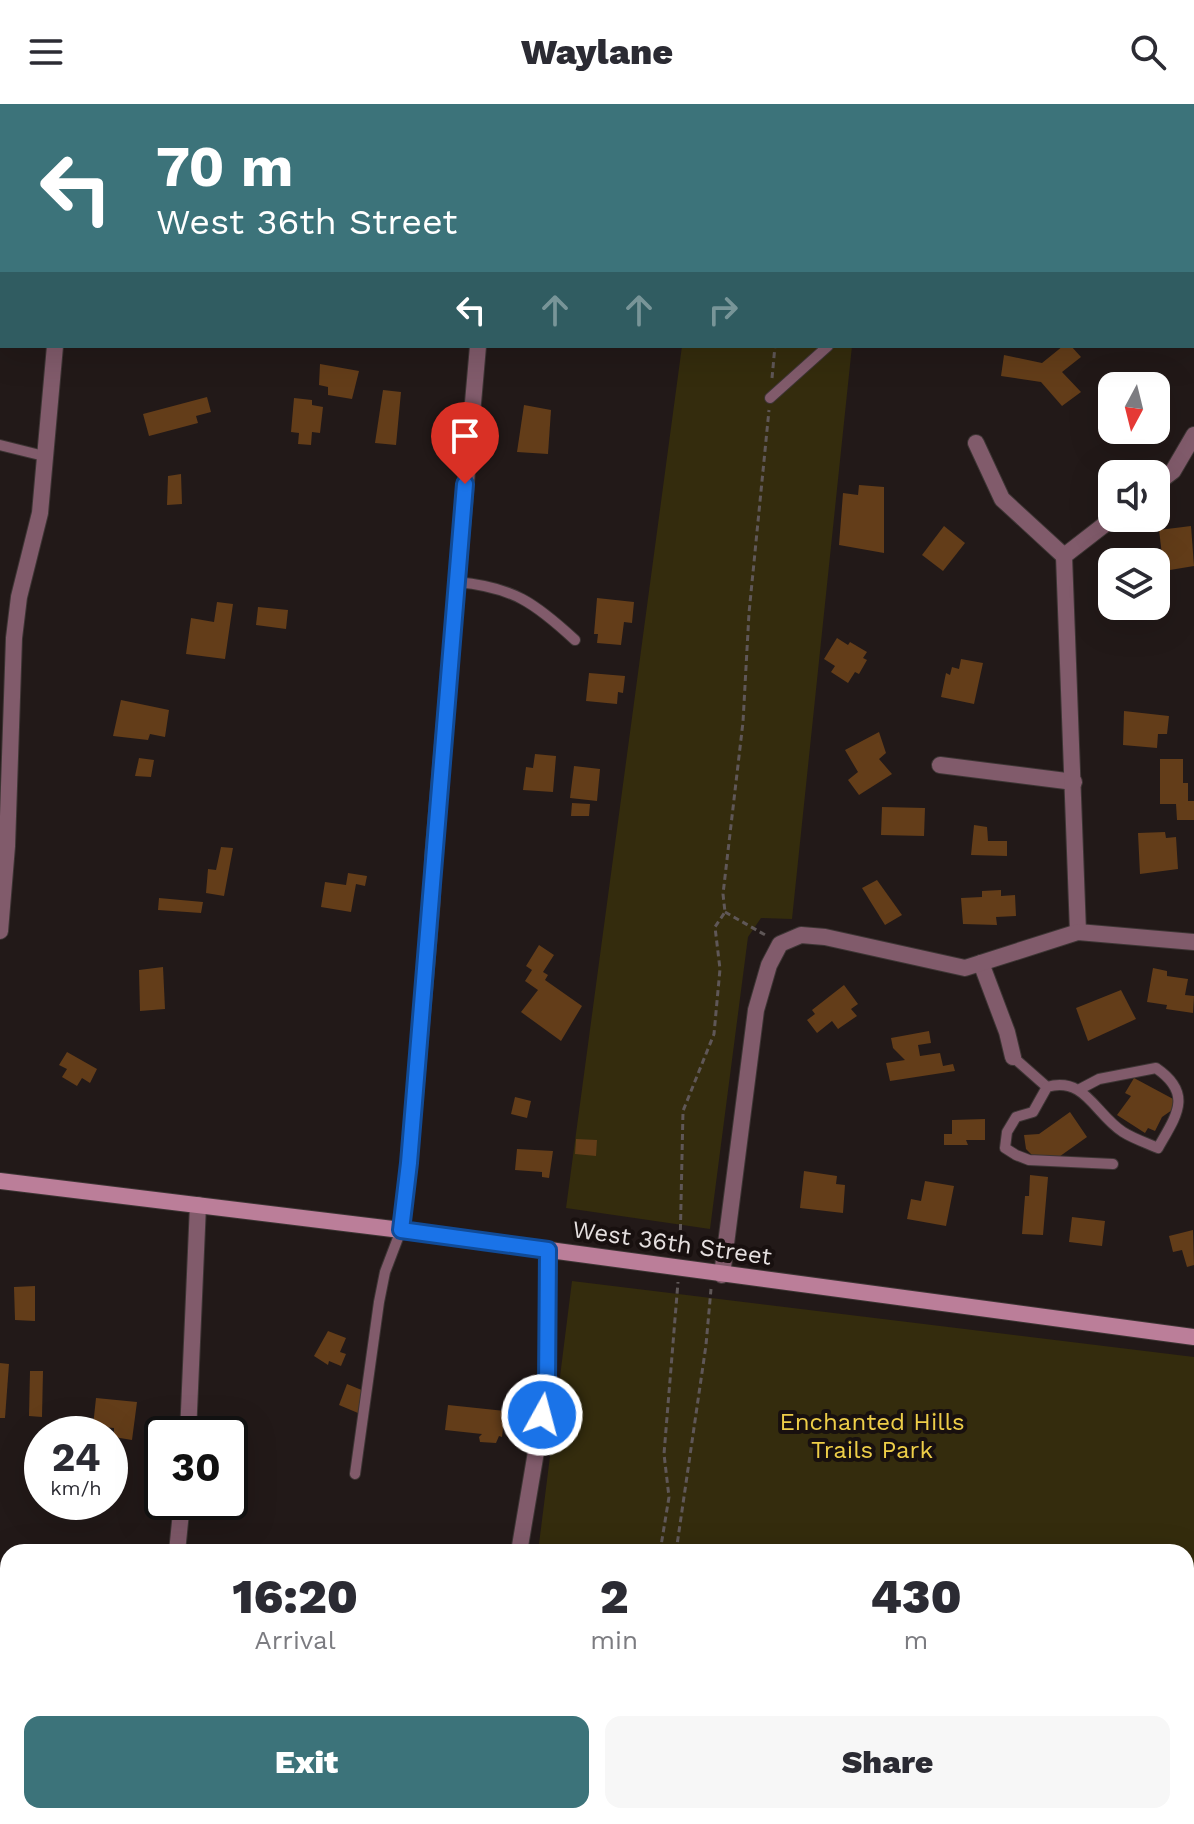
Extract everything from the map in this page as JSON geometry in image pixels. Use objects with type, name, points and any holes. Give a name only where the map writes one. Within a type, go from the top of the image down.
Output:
[{"type":"street","points":[[0,931],[7,846],[14,638],[19,597],[40,513],[55,348]]},
{"type":"street","points":[[401,1230],[478,348]]},
{"type":"street","points":[[1170,473],[1194,435]]},
{"type":"street","points":[[976,443],[1002,499],[1064,556],[1078,932]]},
{"type":"street","points":[[1064,556],[1098,530]]},
{"type":"street","points":[[940,765],[1074,782]]},
{"type":"street","points":[[717,1274],[756,1010],[769,965],[780,944],[801,935],[825,937],[965,968],[1078,932],[1194,942]]},
{"type":"street","points":[[981,963],[1013,1057]]},
{"type":"street","name":"West 36th Street","points":[[0,1181],[401,1230],[1194,1337]]},
{"type":"street","points":[[189,1416],[198,1205]]},
{"type":"street","points":[[520,1544],[547,1387],[548,1250]]},
{"type":"street","points":[[178,1544],[180,1520]]},
{"type":"lane","points":[[770,398],[826,348]]},
{"type":"lane","points":[[0,445],[44,456]]},
{"type":"lane","points":[[457,582],[482,584],[514,593],[543,610],[575,640]]},
{"type":"lane","points":[[1013,1057],[1047,1087]]},
{"type":"lane","points":[[1080,1089],[1099,1079],[1156,1068],[1169,1076],[1178,1092],[1180,1107],[1158,1148],[1123,1132],[1080,1089],[1061,1083],[1047,1087],[1033,1112],[1016,1117],[1007,1132],[1005,1148],[1029,1160],[1113,1164]]},
{"type":"lane","points":[[355,1474],[379,1302],[385,1272],[401,1230]]},
{"type":"path","points":[[661,1544],[669,1497],[664,1454],[679,1269],[683,1111],[714,1034],[720,969],[715,927],[725,912],[723,894],[743,722],[749,613],[775,348]]},
{"type":"path","points":[[725,912],[780,944]]},
{"type":"path","points":[[677,1544],[717,1274]]},
{"type":"green space","points":[[682,348],[852,348],[792,919],[761,918],[748,937],[710,1229],[566,1208]]},
{"type":"green space","name":"Enchanted Hills Trails Park","points":[[572,1281],[1194,1357],[1194,1544],[539,1544]]},
{"type":"building","points":[[1061,348],[1073,348],[1081,357],[1062,372],[1081,392],[1062,406],[1041,382],[1001,376],[1004,355],[1042,363]]},
{"type":"building","points":[[320,364],[359,371],[352,399],[328,395],[328,387],[319,385]]},
{"type":"building","points":[[383,390],[401,392],[396,445],[375,443]]},
{"type":"building","points":[[207,397],[211,412],[196,416],[198,423],[149,436],[143,414]]},
{"type":"building","points":[[294,398],[312,400],[312,405],[323,407],[320,433],[312,432],[311,445],[298,444],[299,433],[291,432]]},
{"type":"building","points":[[524,405],[551,410],[548,454],[517,452]]},
{"type":"building","points":[[181,474],[182,504],[167,505],[168,476]]},
{"type":"building","points":[[859,485],[884,487],[884,553],[839,545],[843,493],[858,495]]},
{"type":"building","points":[[944,526],[965,543],[943,571],[922,555]]},
{"type":"building","points":[[1191,526],[1194,566],[1170,570],[1170,548],[1161,548],[1159,532],[1170,532],[1170,529]]},
{"type":"building","points":[[597,598],[634,602],[632,623],[624,622],[621,645],[597,643],[598,634],[594,634]]},
{"type":"building","points":[[217,602],[233,604],[225,659],[186,654],[191,618],[214,622]]},
{"type":"building","points":[[258,607],[288,610],[286,629],[256,625]]},
{"type":"building","points":[[837,638],[867,652],[863,658],[867,660],[859,674],[855,672],[848,683],[831,672],[835,666],[824,659]]},
{"type":"building","points":[[961,659],[983,663],[974,704],[941,697],[946,673],[950,675],[952,667],[959,669]]},
{"type":"building","points":[[589,673],[625,676],[623,693],[618,692],[617,704],[586,701]]},
{"type":"building","points":[[121,700],[169,710],[165,737],[150,734],[148,740],[113,736]]},
{"type":"building","points":[[1124,711],[1169,716],[1167,734],[1158,734],[1157,748],[1123,745]]},
{"type":"building","points":[[879,732],[886,753],[879,759],[892,774],[859,795],[848,780],[858,772],[845,750]]},
{"type":"building","points":[[535,754],[556,756],[553,792],[523,790],[526,767],[533,768]]},
{"type":"building","points":[[139,758],[154,760],[151,777],[135,776]]},
{"type":"building","points":[[1160,759],[1183,759],[1183,783],[1188,783],[1188,801],[1194,801],[1194,820],[1177,820],[1176,804],[1160,804]]},
{"type":"building","points":[[574,766],[600,769],[597,801],[570,798]]},
{"type":"building","points":[[572,803],[590,804],[589,816],[571,816]]},
{"type":"building","points":[[882,807],[925,808],[924,836],[881,835]]},
{"type":"building","points":[[974,825],[987,827],[988,841],[1007,841],[1007,856],[971,855]]},
{"type":"building","points":[[1165,832],[1166,838],[1176,837],[1178,869],[1140,874],[1138,833]]},
{"type":"building","points":[[221,847],[233,848],[224,896],[206,893],[208,869],[216,870]]},
{"type":"building","points":[[348,873],[367,876],[365,886],[356,884],[351,912],[321,907],[325,882],[346,885]]},
{"type":"building","points":[[877,880],[902,915],[885,925],[862,888]]},
{"type":"building","points":[[1001,890],[1001,896],[1015,895],[1016,916],[996,917],[997,925],[963,924],[961,898],[982,897],[982,891]]},
{"type":"building","points":[[159,898],[203,902],[201,913],[158,910]]},
{"type":"building","points":[[539,945],[554,955],[543,972],[548,975],[545,980],[582,1006],[561,1041],[521,1012],[538,990],[525,981],[532,970],[526,966]]},
{"type":"building","points":[[163,967],[165,1009],[140,1011],[139,970]]},
{"type":"building","points":[[1153,968],[1167,971],[1167,976],[1188,979],[1185,995],[1194,996],[1193,1013],[1147,1002]]},
{"type":"building","points":[[844,985],[858,1004],[851,1009],[857,1016],[838,1029],[832,1021],[817,1033],[807,1020],[815,1014],[812,1010]]},
{"type":"building","points":[[1121,990],[1136,1019],[1088,1041],[1076,1008]]},
{"type":"building","points":[[929,1031],[931,1043],[918,1045],[920,1056],[940,1053],[943,1066],[953,1064],[955,1071],[890,1081],[886,1063],[905,1060],[893,1048],[891,1038]]},
{"type":"building","points":[[67,1052],[97,1069],[90,1083],[82,1078],[77,1086],[62,1077],[67,1069],[59,1065]]},
{"type":"building","points":[[1134,1078],[1175,1100],[1175,1108],[1162,1117],[1155,1131],[1148,1128],[1145,1133],[1117,1115],[1131,1096],[1125,1093]]},
{"type":"building","points":[[515,1097],[531,1101],[527,1118],[511,1114]]},
{"type":"building","points":[[1070,1112],[1087,1137],[1056,1159],[1033,1156],[1026,1149],[1024,1135],[1039,1134]]},
{"type":"building","points":[[985,1119],[985,1140],[966,1140],[968,1145],[944,1145],[944,1134],[952,1134],[952,1120]]},
{"type":"building","points":[[576,1139],[597,1140],[596,1156],[575,1154]]},
{"type":"building","points":[[517,1149],[553,1151],[549,1178],[542,1177],[542,1172],[515,1170]]},
{"type":"building","points":[[804,1171],[837,1176],[836,1184],[845,1185],[843,1213],[800,1208]]},
{"type":"building","points":[[1030,1175],[1048,1177],[1043,1235],[1022,1234]]},
{"type":"building","points":[[925,1181],[954,1186],[946,1226],[907,1219],[911,1199],[921,1201]]},
{"type":"building","points":[[1072,1217],[1105,1221],[1102,1246],[1069,1242]]},
{"type":"building","points":[[1193,1230],[1194,1265],[1187,1267],[1182,1250],[1173,1252],[1169,1236]]},
{"type":"building","points":[[35,1286],[35,1321],[15,1320],[14,1287]]},
{"type":"building","points":[[328,1331],[346,1338],[340,1352],[346,1354],[341,1366],[329,1361],[328,1365],[314,1356]]},
{"type":"building","points":[[0,1363],[9,1364],[5,1418],[0,1418]]},
{"type":"building","points":[[30,1371],[43,1371],[42,1416],[29,1416]]},
{"type":"building","points":[[347,1384],[364,1391],[358,1413],[339,1405]]},
{"type":"building","points":[[96,1398],[137,1402],[132,1440],[128,1439],[128,1416],[94,1416]]},
{"type":"building","points":[[448,1405],[505,1411],[502,1437],[499,1436],[496,1443],[480,1442],[482,1434],[445,1430]]},
{"type":"route","points":[[465,484],[433,857],[432,900],[401,1230],[548,1250],[547,1387],[542,1415]]}]
